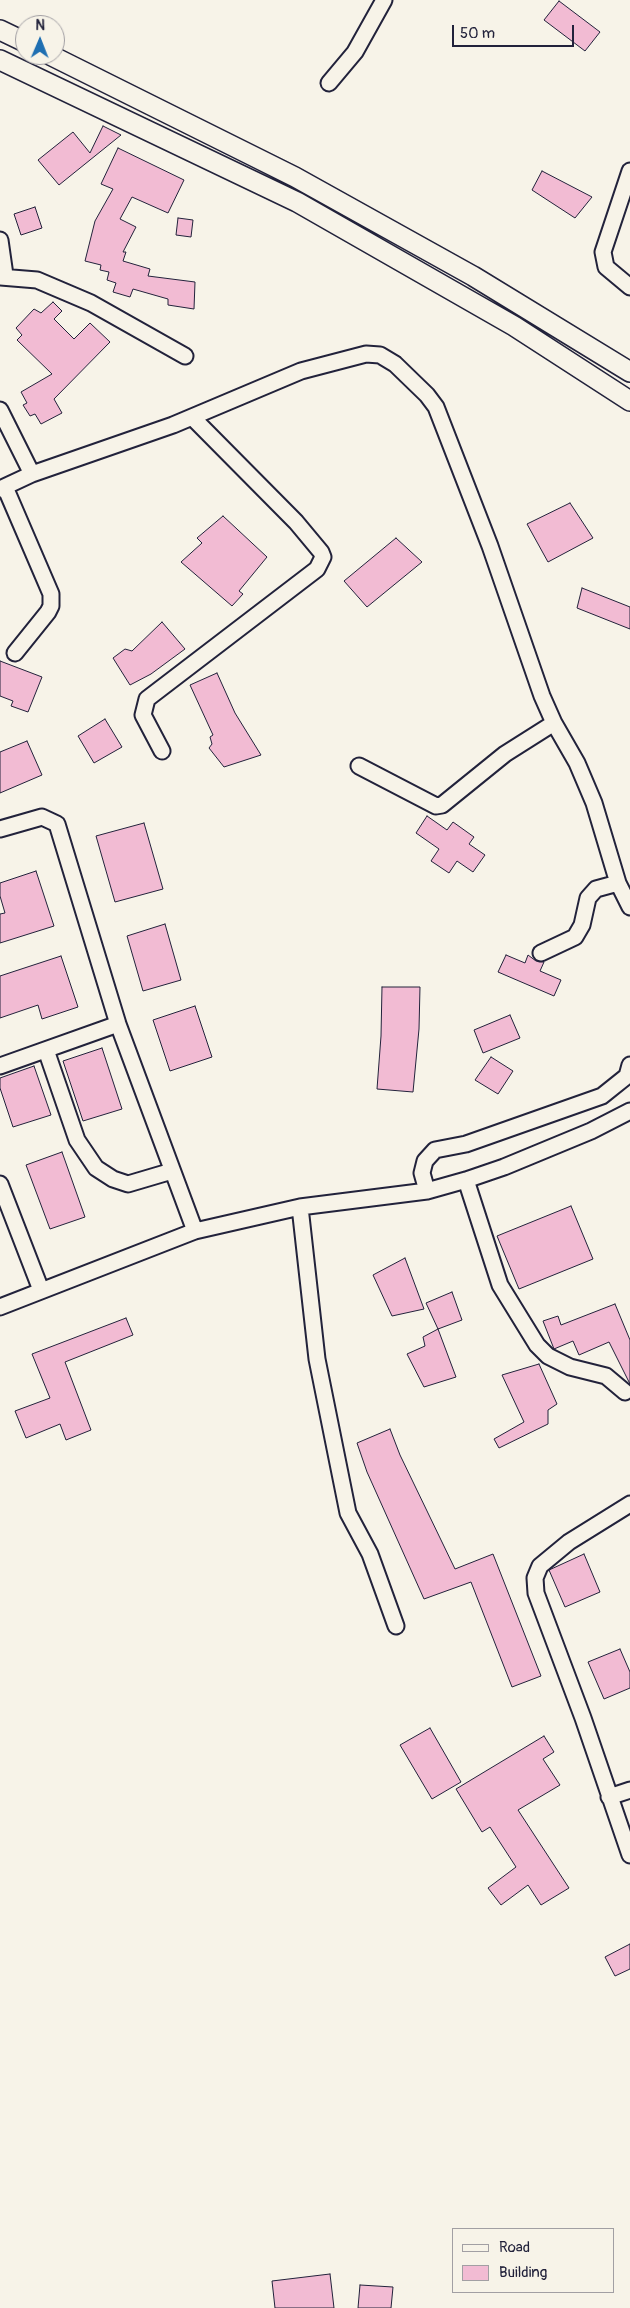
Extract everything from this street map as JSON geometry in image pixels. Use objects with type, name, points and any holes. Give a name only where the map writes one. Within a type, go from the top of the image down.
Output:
[{"type":"street","points":[[329,83],[355,52],[384,0]]},
{"type":"street","points":[[0,30],[15,37]]},
{"type":"street","points":[[0,60],[297,202],[514,326],[630,401]]},
{"type":"street","points":[[65,62],[294,176],[473,276],[630,372]]},
{"type":"street","points":[[630,171],[603,252],[606,267],[630,287]]},
{"type":"street","points":[[0,240],[3,276],[37,280],[91,303],[185,356]]},
{"type":"street","points":[[15,653],[48,612],[51,606],[51,594],[2,488],[32,474],[192,417],[301,371],[366,354],[380,355],[395,364],[428,395],[436,407],[490,546],[554,723],[577,763],[594,803],[618,883],[630,907]]},
{"type":"street","points":[[0,410],[32,474]]},
{"type":"street","points":[[162,751],[143,715],[147,699],[317,569],[323,557],[296,522],[192,417]]},
{"type":"street","points":[[359,766],[436,806],[442,804],[505,754],[554,723]]},
{"type":"street","points":[[0,828],[42,817],[57,824],[118,1024],[195,1231]]},
{"type":"street","points":[[542,953],[575,937],[582,925],[588,898],[596,889],[618,883]]},
{"type":"street","points":[[0,1066],[118,1024]]},
{"type":"street","points":[[46,1050],[77,1140],[96,1168],[113,1179],[128,1184],[141,1182],[172,1171]]},
{"type":"street","points":[[427,1191],[422,1173],[425,1162],[434,1150],[466,1144],[602,1096],[627,1076],[630,1065]]},
{"type":"street","points":[[0,1307],[195,1231],[300,1207],[427,1191],[466,1180],[504,1167],[591,1131],[630,1111]]},
{"type":"street","points":[[466,1180],[500,1285],[537,1345],[548,1356],[570,1366],[606,1376],[625,1392]]},
{"type":"street","points":[[0,1184],[41,1290]]},
{"type":"street","points":[[300,1207],[317,1359],[348,1512],[370,1554],[396,1626]]},
{"type":"street","points":[[630,1504],[569,1542],[540,1566],[535,1578],[536,1593],[583,1718],[630,1855]]},
{"type":"street","points":[[609,1797],[630,1790]]},
{"type":"building","points":[[559,1],[600,32],[585,51],[544,20]]},
{"type":"building","points":[[103,126],[121,135],[59,185],[38,160],[73,132],[90,153]]},
{"type":"building","points":[[118,148],[184,180],[168,213],[132,197],[120,219],[136,227],[123,252],[126,252],[123,261],[150,269],[148,276],[195,282],[194,309],[168,305],[168,299],[133,289],[130,297],[113,292],[116,283],[107,280],[109,272],[100,270],[101,265],[85,261],[95,221],[113,189],[101,184]]},
{"type":"building","points":[[542,171],[592,197],[575,218],[532,190]]},
{"type":"building","points":[[35,207],[42,228],[21,235],[14,214]]},
{"type":"building","points":[[178,218],[193,220],[191,237],[176,235]]},
{"type":"building","points":[[53,302],[62,311],[54,319],[74,339],[90,323],[110,342],[54,399],[62,413],[41,424],[35,414],[30,416],[23,405],[27,403],[21,392],[52,374],[17,340],[22,335],[16,328],[34,309],[41,313]]},
{"type":"building","points":[[570,503],[593,538],[548,562],[527,524]]},
{"type":"building","points":[[223,516],[267,557],[239,591],[243,594],[232,606],[181,562],[202,543],[197,538]]},
{"type":"building","points":[[396,538],[422,562],[367,607],[344,581]]},
{"type":"building","points":[[582,588],[630,607],[630,629],[577,608]]},
{"type":"building","points":[[162,622],[185,649],[151,674],[130,685],[113,658],[125,649],[132,651]]},
{"type":"building","points":[[0,661],[42,677],[28,712],[11,706],[13,701],[0,696]]},
{"type":"building","points":[[217,673],[235,713],[261,755],[224,767],[209,748],[212,744],[210,737],[213,735],[190,685]]},
{"type":"building","points":[[105,719],[122,747],[94,763],[78,736]]},
{"type":"building","points":[[27,741],[42,775],[0,793],[0,752]]},
{"type":"building","points":[[427,816],[447,830],[453,822],[474,837],[469,844],[485,855],[473,872],[457,861],[449,873],[431,861],[439,849],[416,833]]},
{"type":"building","points":[[144,823],[163,889],[115,902],[96,836]]},
{"type":"building","points":[[36,871],[54,926],[0,943],[0,914],[5,913],[0,896],[0,883]]},
{"type":"building","points":[[165,924],[181,980],[143,991],[127,936]]},
{"type":"building","points":[[506,955],[525,963],[528,955],[536,961],[544,962],[540,971],[561,980],[554,996],[498,972]]},
{"type":"building","points":[[61,956],[78,1007],[42,1019],[38,1005],[0,1018],[0,976]]},
{"type":"building","points":[[382,987],[420,987],[419,1029],[413,1092],[377,1089]]},
{"type":"building","points":[[195,1006],[212,1057],[170,1071],[153,1020]]},
{"type":"building","points":[[510,1015],[520,1038],[483,1053],[474,1030]]},
{"type":"building","points":[[102,1048],[122,1109],[83,1121],[63,1061]]},
{"type":"building","points":[[491,1057],[513,1071],[498,1094],[475,1080]]},
{"type":"building","points":[[34,1066],[51,1115],[13,1127],[0,1088],[0,1078]]},
{"type":"building","points":[[62,1152],[85,1217],[50,1229],[26,1165]]},
{"type":"building","points":[[571,1206],[593,1259],[519,1289],[497,1236]]},
{"type":"building","points":[[405,1258],[424,1309],[392,1316],[373,1275]]},
{"type":"building","points":[[452,1292],[462,1320],[438,1329],[426,1303]]},
{"type":"building","points":[[615,1304],[630,1340],[630,1384],[609,1342],[579,1355],[573,1341],[554,1349],[543,1321],[558,1316],[561,1325]]},
{"type":"building","points":[[126,1318],[133,1335],[65,1362],[91,1430],[66,1440],[60,1424],[26,1438],[15,1411],[50,1398],[32,1354]]},
{"type":"building","points":[[438,1329],[456,1377],[424,1387],[407,1354],[425,1346],[423,1337]]},
{"type":"building","points":[[539,1364],[557,1404],[548,1410],[548,1424],[499,1448],[494,1439],[524,1422],[502,1375]]},
{"type":"building","points":[[390,1429],[400,1455],[455,1569],[493,1554],[541,1676],[512,1687],[471,1582],[424,1599],[367,1472],[357,1443]]},
{"type":"building","points":[[584,1554],[600,1592],[565,1607],[549,1570]]},
{"type":"building","points":[[620,1649],[630,1672],[630,1688],[604,1699],[588,1662]]},
{"type":"building","points":[[430,1728],[461,1782],[432,1799],[400,1745]]},
{"type":"building","points":[[544,1736],[554,1752],[543,1759],[560,1785],[518,1810],[569,1888],[541,1905],[528,1885],[501,1905],[488,1888],[516,1867],[490,1827],[482,1832],[456,1789]]},
{"type":"building","points":[[630,1944],[630,1969],[615,1976],[605,1957]]},
{"type":"building","points":[[330,2274],[334,2308],[275,2308],[272,2281]]},
{"type":"building","points":[[360,2285],[393,2287],[391,2308],[358,2308]]}]
